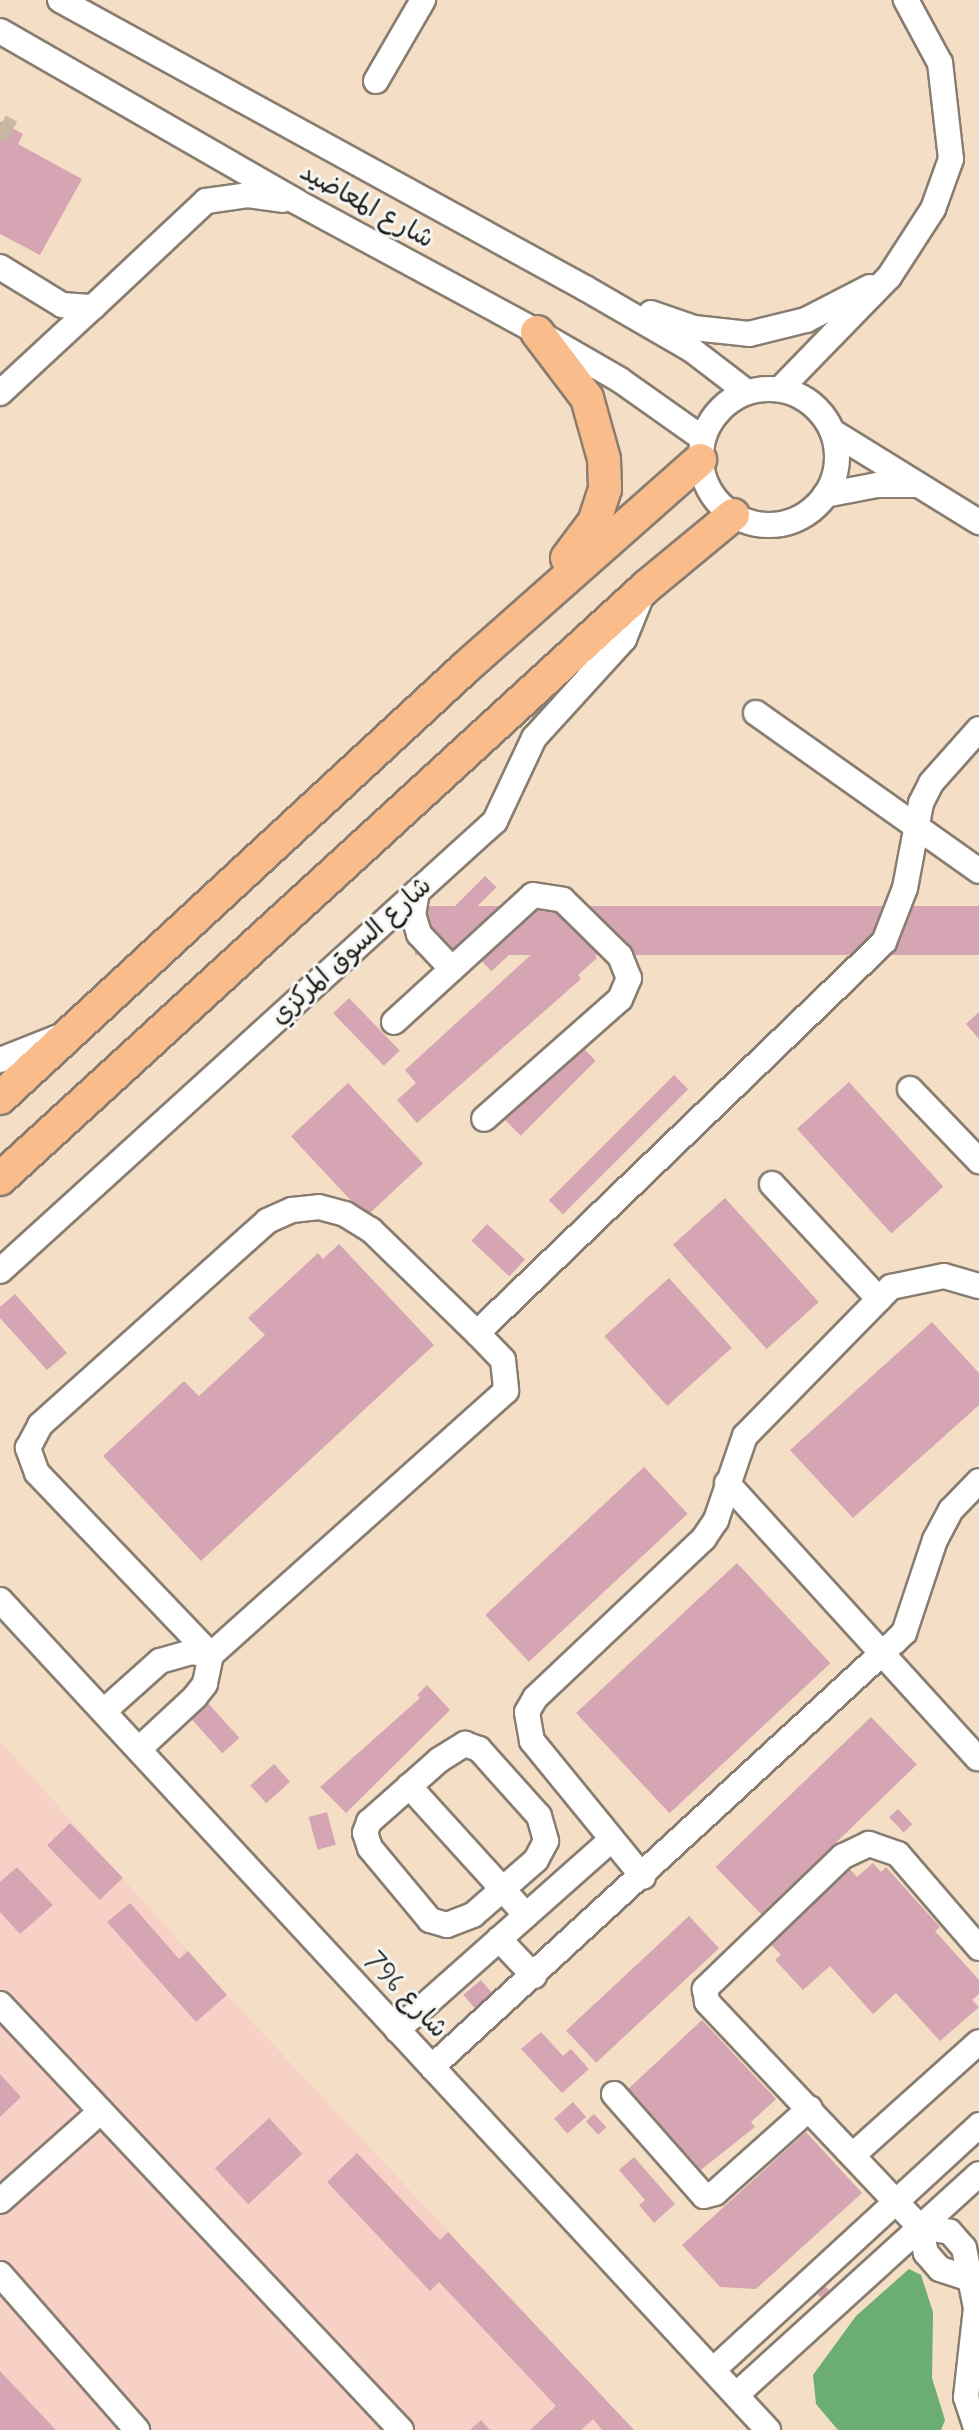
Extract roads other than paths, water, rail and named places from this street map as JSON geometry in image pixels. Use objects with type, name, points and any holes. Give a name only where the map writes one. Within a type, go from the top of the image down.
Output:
[{"type":"main road","points":[[465,668],[586,539],[605,489],[601,437],[587,398],[537,332]]},
{"type":"main road","points":[[0,1098],[701,449]]},
{"type":"main road","name":"شارع السوق المركزي","points":[[0,1179],[646,587],[733,515]]},
{"type":"street","name":"شارع المعاضيد","points":[[60,0],[585,288],[692,350],[747,392]]},
{"type":"street","points":[[376,81],[423,0]]},
{"type":"street","points":[[780,389],[889,277],[933,209],[951,159],[940,63],[906,0]]},
{"type":"street","name":"شارع المعاضيد","points":[[0,31],[297,202],[620,380],[701,449]]},
{"type":"street","points":[[0,393],[206,201],[248,195],[297,202]]},
{"type":"street","points":[[0,267],[62,305],[93,307]]},
{"type":"street","points":[[585,288],[694,328],[749,334],[806,320],[889,277]]},
{"type":"street","points":[[825,495],[837,454],[833,432],[821,412],[802,397],[780,389],[747,392],[719,409],[701,449],[710,492],[733,515],[752,523],[793,520],[825,495],[877,485],[915,485]]},
{"type":"street","points":[[833,432],[859,444],[915,485],[977,517]]},
{"type":"street","name":"شارع السوق المركزي","points":[[0,1271],[495,821],[534,738],[624,639],[646,587]]},
{"type":"street","points":[[756,713],[979,871]]},
{"type":"street","points":[[477,1333],[884,942],[905,888],[914,825],[931,783],[979,729]]},
{"type":"street","points":[[417,892],[413,914],[419,934],[452,969]]},
{"type":"street","points":[[394,1022],[524,901],[543,893],[563,900],[627,965],[629,978],[620,999],[484,1119]]},
{"type":"street","points":[[375,931],[419,934]]},
{"type":"street","points":[[0,1060],[69,1033]]},
{"type":"street","points":[[910,1089],[979,1161]]},
{"type":"street","points":[[772,1184],[879,1299]]},
{"type":"street","points":[[139,1749],[200,1691],[211,1655],[497,1405],[508,1375],[503,1360],[371,1230],[332,1211],[292,1210],[267,1221],[40,1425],[28,1448],[37,1473],[211,1655]]},
{"type":"street","points":[[643,1877],[546,1765],[532,1741],[527,1712],[550,1681],[704,1538],[716,1520],[745,1436],[764,1412],[891,1287],[916,1278],[944,1276],[979,1286]]},
{"type":"street","points":[[432,2067],[643,1877],[904,1633],[935,1540],[951,1510],[979,1481]]},
{"type":"street","points":[[727,1483],[885,1653],[977,1758]]},
{"type":"street","name":"شارع 796","points":[[0,1600],[764,2428]]},
{"type":"street","points":[[104,1711],[160,1661],[191,1652],[211,1655]]},
{"type":"street","points":[[459,1747],[479,1749],[539,1816],[546,1841],[536,1860],[503,1889],[456,1925],[430,1920],[366,1840],[369,1822],[459,1747]]},
{"type":"street","points":[[409,1786],[526,1915]]},
{"type":"street","points":[[397,2030],[610,1841]]},
{"type":"street","points":[[977,2430],[966,2397],[976,2308],[973,2278],[940,2269],[926,2253],[920,2227],[707,2002],[705,1989],[843,1856],[869,1844],[898,1854],[979,1948]]},
{"type":"street","points":[[499,1939],[534,1976]]},
{"type":"street","points":[[0,2004],[401,2430]]},
{"type":"street","points":[[853,2155],[979,2042]]},
{"type":"street","points":[[614,2094],[704,2196],[715,2193],[810,2108]]},
{"type":"street","points":[[0,2201],[101,2111]]},
{"type":"street","points":[[713,2370],[979,2125]]},
{"type":"street","points":[[736,2395],[979,2174]]},
{"type":"street","points":[[0,2274],[137,2430]]},
{"type":"tunnel","points":[[0,126],[11,132]]}]
